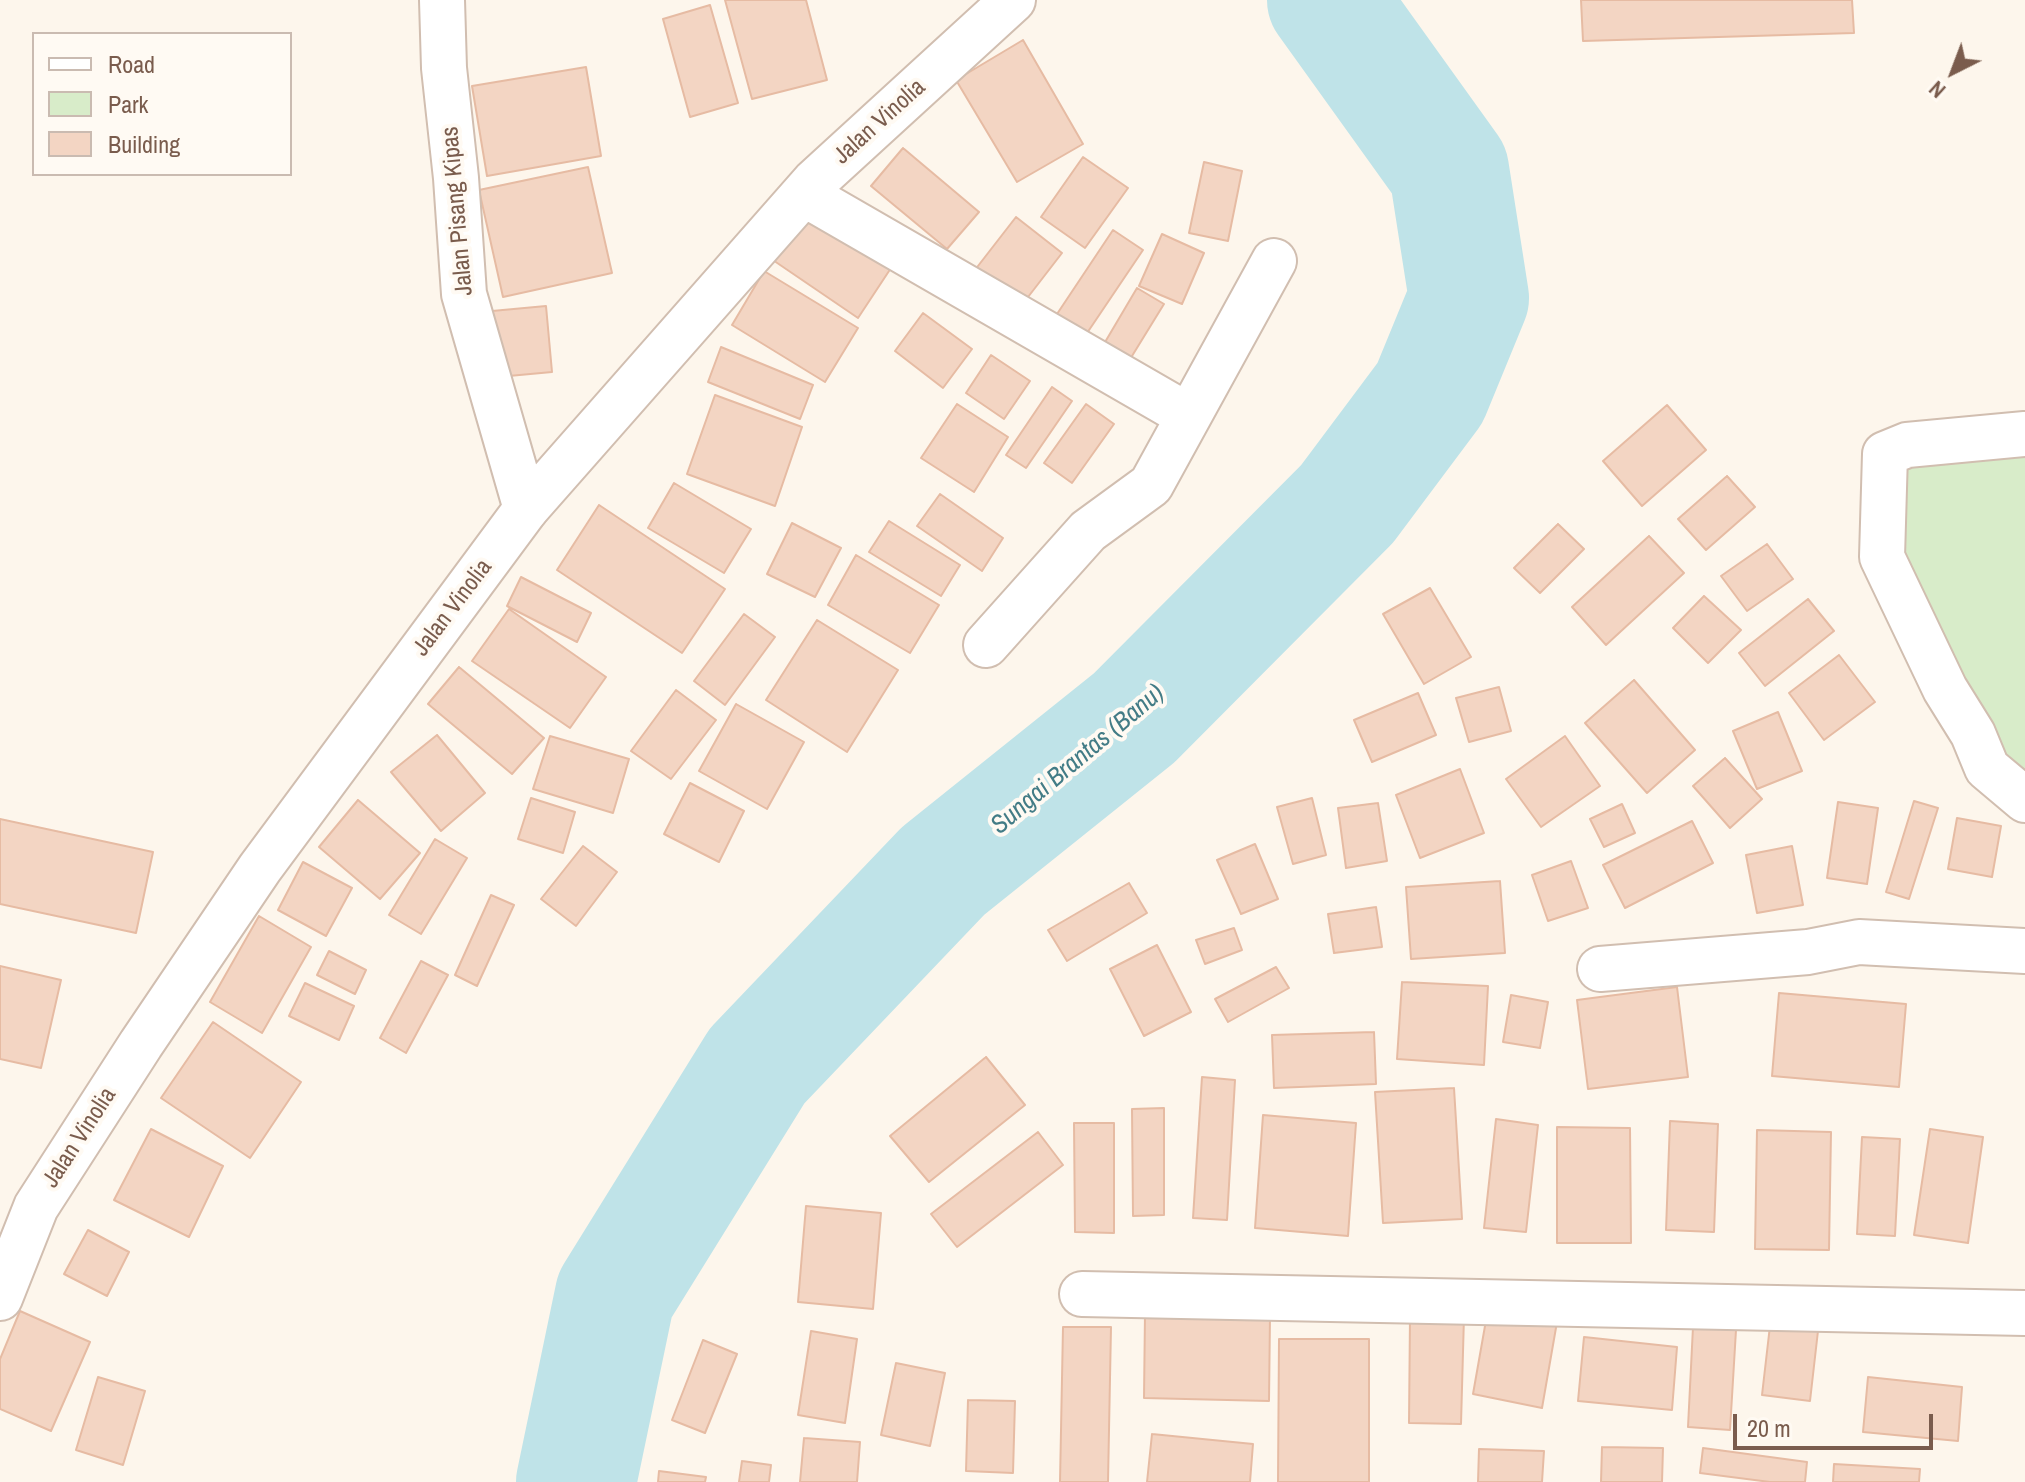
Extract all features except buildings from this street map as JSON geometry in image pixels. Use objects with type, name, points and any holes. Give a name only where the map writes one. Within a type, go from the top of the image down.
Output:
[{"type":"street","name":"Jalan Pisang Kipas","points":[[442,0],[444,68],[464,294],[526,509]]},
{"type":"street","name":"Jalan Vinolia","points":[[0,1298],[36,1207],[149,1032],[260,868],[526,509],[804,194],[1013,0]]},
{"type":"street","points":[[804,194],[1187,415]]},
{"type":"street","points":[[986,645],[1088,531],[1151,485],[1274,261]]},
{"type":"street","points":[[2025,434],[1907,445],[1885,454],[1882,557],[1945,689],[1973,734],[1987,768],[2025,800]]},
{"type":"street","points":[[1600,969],[1808,952],[1859,942],[2025,951]]},
{"type":"street","points":[[1082,1294],[2025,1313]]},
{"type":"green space","points":[[2025,450],[2025,783],[2003,768],[1896,558],[1904,461]]},
{"type":"waterway","name":"Sungai Brantas (Banu)","points":[[576,1482],[615,1295],[757,1066],[943,871],[1134,718],[1347,504],[1430,393],[1469,298],[1449,170],[1327,0]]}]
